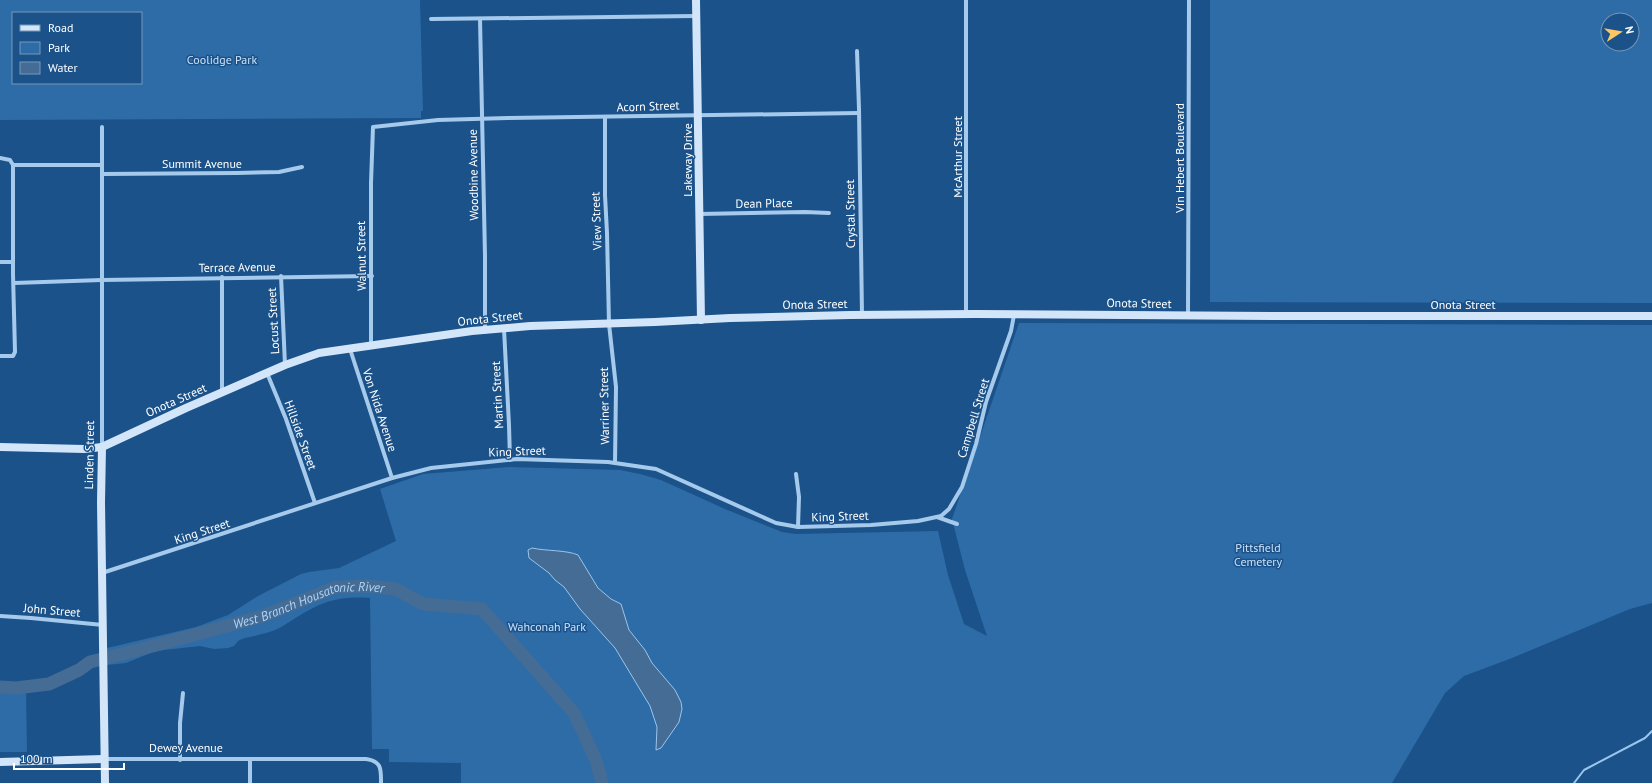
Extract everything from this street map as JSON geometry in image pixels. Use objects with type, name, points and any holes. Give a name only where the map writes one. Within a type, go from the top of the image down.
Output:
[{"type":"street","name":"Lakeway Drive","points":[[696,0],[701,320]]},
{"type":"street","name":"McArthur Street","points":[[966,0],[966,314]]},
{"type":"street","name":"Vin Hebert Boulevard","points":[[1188,316],[1189,0]]},
{"type":"street","points":[[431,19],[696,16]]},
{"type":"street","name":"Woodbine Avenue","points":[[480,18],[485,330]]},
{"type":"street","name":"Crystal Street","points":[[857,52],[862,315]]},
{"type":"street","name":"Acorn Street","points":[[436,120],[859,113]]},
{"type":"street","name":"View Street","points":[[605,118],[605,195],[609,324]]},
{"type":"street","name":"Walnut Street","points":[[371,346],[373,127],[436,120]]},
{"type":"street","name":"Linden Street","points":[[102,127],[101,502],[103,759],[105,783]]},
{"type":"street","points":[[0,158],[10,160],[13,165],[13,262],[15,324],[15,352],[13,356],[0,356]]},
{"type":"street","points":[[13,165],[102,165]]},
{"type":"street","name":"Summit Avenue","points":[[102,174],[237,174],[279,172],[302,167]]},
{"type":"street","name":"Dean Place","points":[[699,214],[828,213]]},
{"type":"street","points":[[0,262],[13,262]]},
{"type":"street","name":"Locust Street","points":[[281,276],[285,365]]},
{"type":"street","name":"Terrace Avenue","points":[[14,284],[222,277],[372,276]]},
{"type":"street","points":[[222,277],[222,393]]},
{"type":"street","name":"Onota Street","points":[[0,446],[84,449],[102,447],[285,365],[318,353],[485,330],[530,326],[730,318],[966,314],[1188,316],[1652,316]]},
{"type":"street","name":"Campbell Street","points":[[936,517],[942,516],[949,509],[962,487],[976,444],[986,402],[1011,330],[1014,314]]},
{"type":"street","name":"Warriner Street","points":[[609,324],[616,387],[615,463]]},
{"type":"street","name":"Martin Street","points":[[504,329],[510,460]]},
{"type":"street","name":"Von Nida Avenue","points":[[350,349],[392,478]]},
{"type":"street","name":"Hillside Street","points":[[267,373],[286,419],[315,503]]},
{"type":"street","name":"King Street","points":[[102,573],[392,478],[431,468],[510,460],[560,460],[615,463],[656,469],[776,523],[798,527],[879,524],[918,521],[936,517]]},
{"type":"street","points":[[796,474],[799,497],[798,527]]},
{"type":"street","points":[[936,517],[957,524]]},
{"type":"street","name":"John Street","points":[[0,616],[103,625]]},
{"type":"street","points":[[180,760],[180,723],[183,694]]},
{"type":"street","name":"Dewey Avenue","points":[[0,762],[103,759],[180,760],[356,758],[372,760],[378,764],[381,771],[381,783]]},
{"type":"street","points":[[250,759],[250,783]]},
{"type":"green space","name":"Coolidge Park","points":[[0,0],[420,0],[423,111],[421,111],[421,118],[0,120]]},
{"type":"green space","points":[[1210,0],[1652,0],[1652,303],[1210,302]]},
{"type":"green space","name":"Pittsfield Cemetery","points":[[1019,323],[1652,325],[1652,603],[1630,609],[1512,658],[1464,676],[1445,693],[1392,783],[461,783],[461,763],[389,762],[389,749],[372,749],[370,598],[344,598],[324,603],[279,628],[264,634],[242,639],[234,646],[228,648],[214,649],[200,646],[164,650],[153,652],[126,663],[107,665],[107,648],[196,627],[228,615],[258,596],[301,574],[339,568],[396,541],[380,489],[423,474],[509,467],[620,470],[640,474],[661,480],[725,509],[782,532],[796,534],[938,531],[948,575],[964,624],[987,636],[965,570],[952,519]]},
{"type":"green space","points":[[0,689],[26,689],[27,752],[0,752]]},
{"type":"water","points":[[532,548],[568,552],[578,555],[598,588],[611,599],[621,604],[629,630],[645,650],[652,663],[675,690],[681,702],[682,709],[679,722],[661,748],[656,750],[657,727],[650,706],[615,648],[580,609],[564,587],[549,573],[529,558],[528,550]]},
{"type":"waterway","name":"West Branch Housatonic River","points":[[0,687],[16,688],[49,684],[79,670],[90,662],[263,616],[336,587],[369,586],[396,589],[423,604],[482,609],[574,713],[596,760],[602,783]]},
{"type":"waterway","points":[[1574,783],[1584,770],[1645,738],[1652,731]]},
{"type":"park label","name":"Wahconah Park","points":[[547,626]]}]
